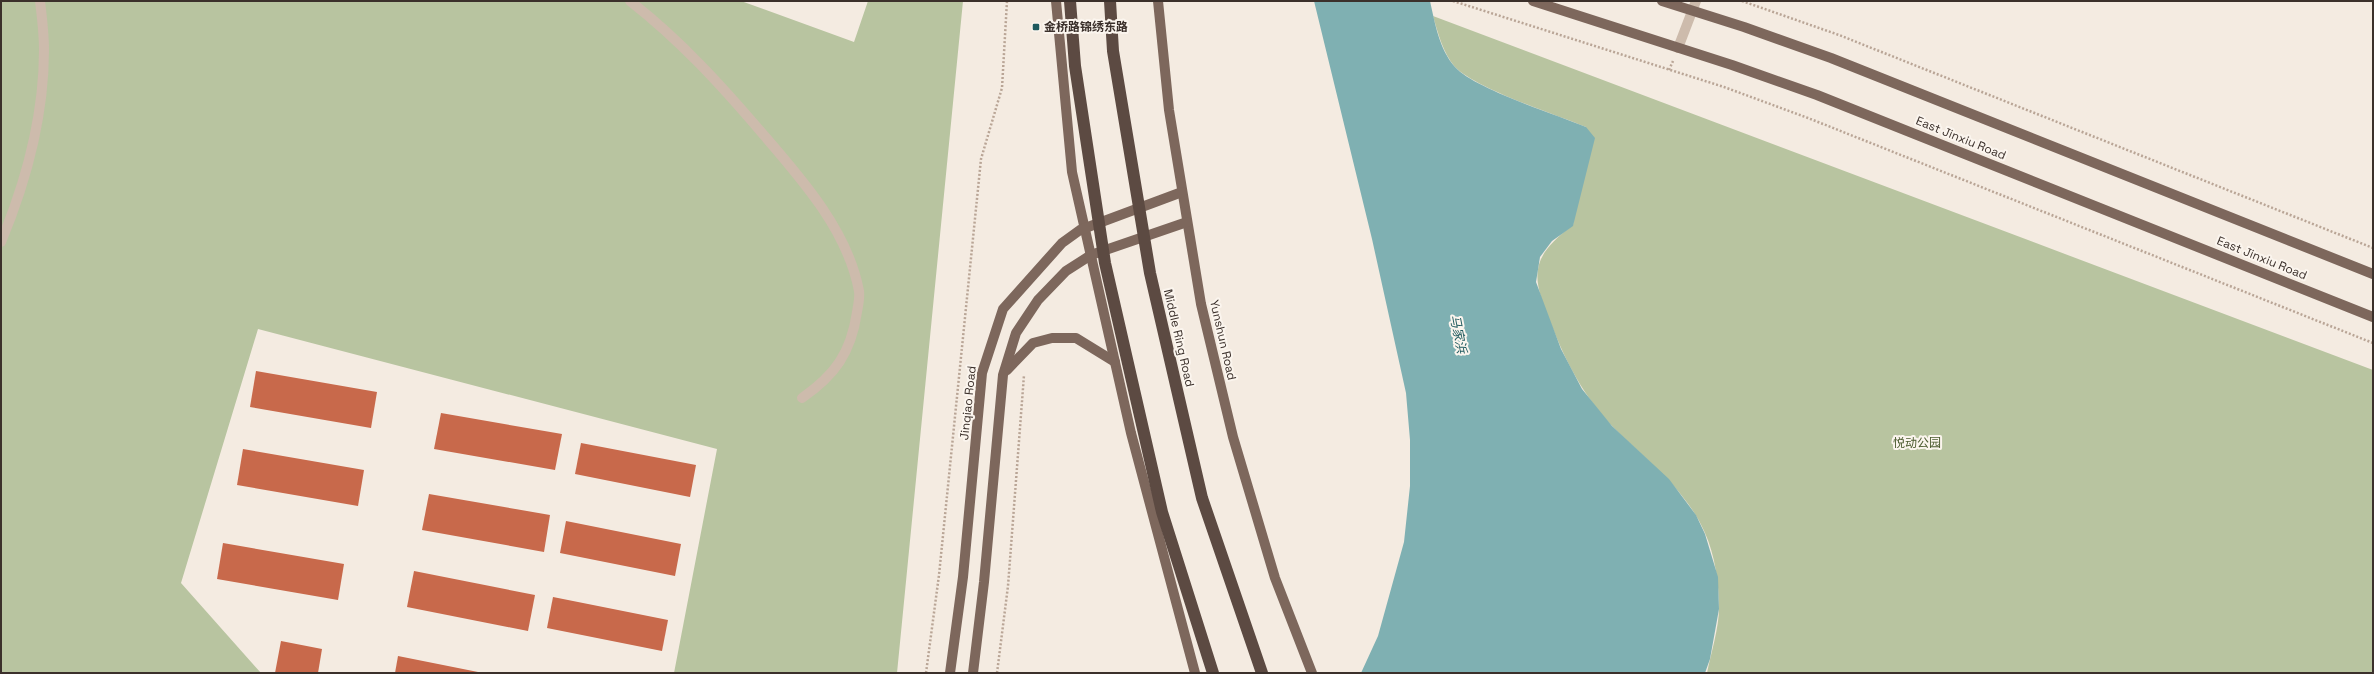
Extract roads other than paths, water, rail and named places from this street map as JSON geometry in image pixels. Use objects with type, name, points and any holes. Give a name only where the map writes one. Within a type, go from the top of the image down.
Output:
[{"type":"highway","points":[[1070,1],[1075,66],[1105,263],[1162,512],[1213,673]]},
{"type":"highway","name":"Middle Ring Road","points":[[1110,1],[1112,51],[1150,274],[1202,498],[1262,673]]},
{"type":"main road","points":[[1056,1],[1072,172],[1131,433],[1195,673]]},
{"type":"main road","name":"Yunshun Road","points":[[1158,1],[1169,110],[1201,304],[1224,400],[1275,578],[1312,673]]},
{"type":"main road","name":"East Jinxiu Road","points":[[1533,1],[1817,95],[2373,317]]},
{"type":"main road","points":[[1662,1],[1694,6],[1744,27],[1831,58],[2373,274]]},
{"type":"main road","name":"Jinqiao Road","points":[[950,673],[963,577],[982,373],[1002,309],[1062,243],[1084,228],[1182,192]]},
{"type":"main road","points":[[973,673],[984,582],[1003,375],[1016,333],[1038,300],[1066,271],[1091,255],[1187,222]]},
{"type":"main road","points":[[1003,375],[1033,343],[1052,338],[1076,338],[1115,362]]},
{"type":"street","points":[[1,242],[19,193],[31,151],[39,104],[44,50],[40,1]]},
{"type":"street","points":[[630,1],[660,24],[713,76],[808,187],[846,250],[859,293],[853,336],[840,362],[821,384],[802,398]]},
{"type":"street","points":[[1678,48],[1694,6]]},
{"type":"water","name":"马家浜","points":[[1314,1],[1430,1],[1441,44],[1455,67],[1480,84],[1497,92],[1586,127],[1595,138],[1573,226],[1552,241],[1540,257],[1536,282],[1561,349],[1582,389],[1612,426],[1669,479],[1696,515],[1705,534],[1718,577],[1719,609],[1710,659],[1705,673],[1361,673],[1378,636],[1404,542],[1410,486],[1410,440],[1406,393],[1372,239]]},
{"type":"place","name":"金桥路锦绣东路","points":[[1036,27]]},
{"type":"park label","name":"悦动公园","points":[[1917,443]]}]
